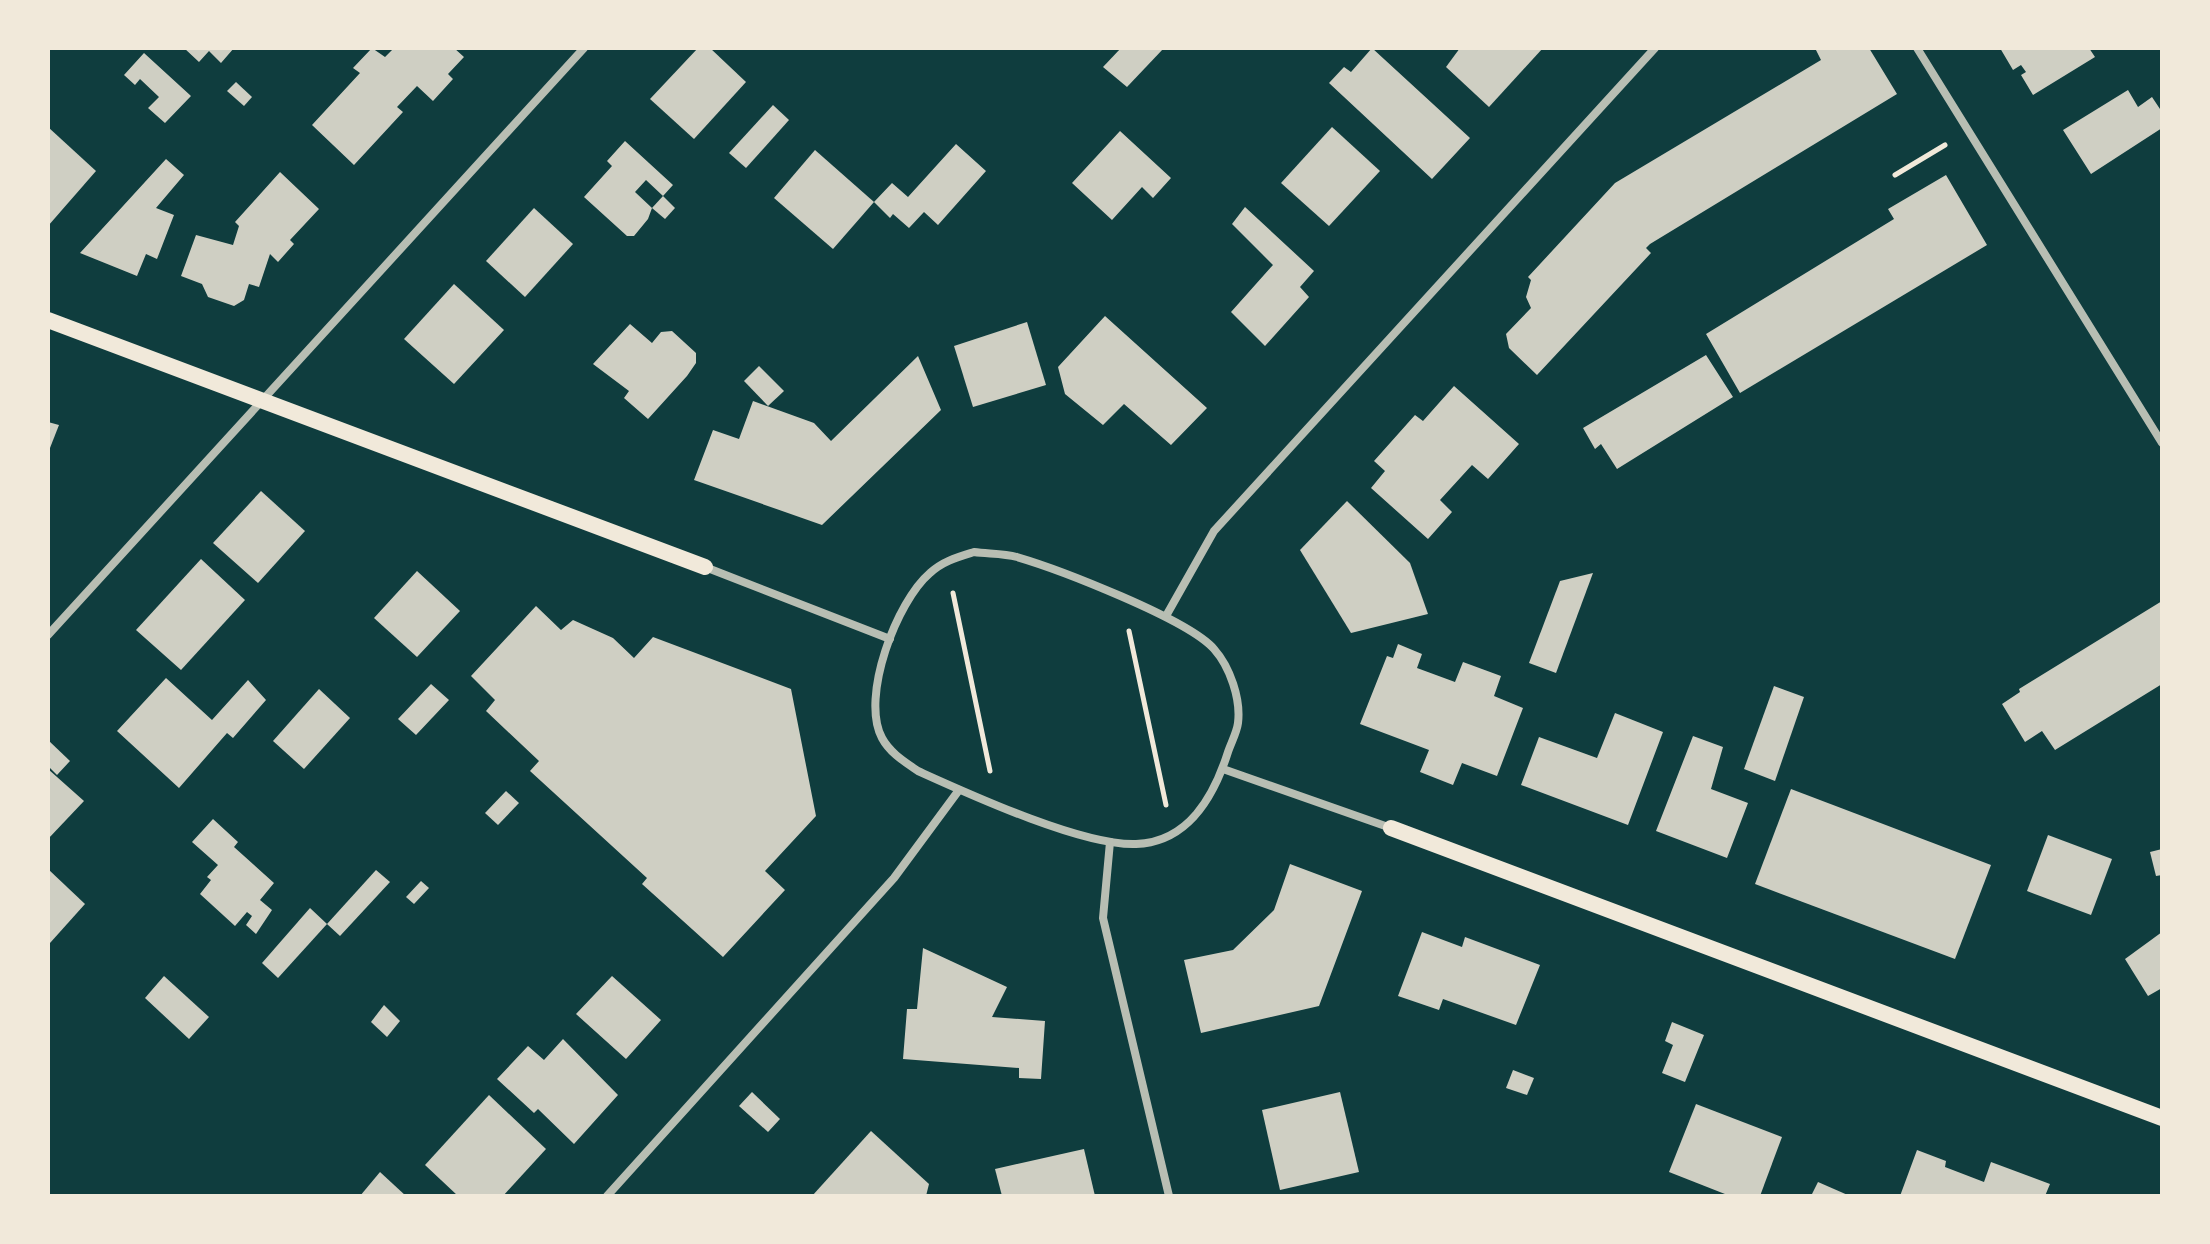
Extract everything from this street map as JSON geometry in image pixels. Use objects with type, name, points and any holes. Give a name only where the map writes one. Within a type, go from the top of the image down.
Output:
[{"type":"main road","points":[[48,320],[705,567]]},
{"type":"main road","points":[[1391,828],[2162,1118]]},
{"type":"street","points":[[48,635],[584,48]]},
{"type":"street","points":[[1166,616],[1214,531],[1655,48]]},
{"type":"street","points":[[1917,48],[2162,443]]},
{"type":"street","points":[[974,552],[1015,556],[1166,616],[1214,649],[1227,669],[1236,696],[1238,724],[1223,769],[1200,811],[1172,835],[1154,842],[1110,842],[997,804],[959,790],[907,763],[881,737],[876,691],[890,639],[907,603],[928,574],[947,560],[974,552]]},
{"type":"street","points":[[705,567],[890,639]]},
{"type":"street","points":[[1223,769],[1391,828]]},
{"type":"street","points":[[607,1196],[894,878],[959,790]]},
{"type":"street","points":[[1110,842],[1103,918],[1169,1196]]},
{"type":"path","points":[[1895,175],[1968,131]]},
{"type":"path","points":[[947,560],[997,804]]},
{"type":"path","points":[[1121,599],[1172,835]]},
{"type":"building","points":[[184,48],[234,48],[221,63],[209,51],[199,62]]},
{"type":"building","points":[[372,48],[385,57],[394,48],[454,48],[464,57],[448,74],[453,79],[433,101],[417,86],[397,107],[403,112],[354,165],[312,125],[360,73],[353,68]]},
{"type":"building","points":[[698,48],[710,48],[746,82],[694,139],[650,99]]},
{"type":"building","points":[[1121,48],[1164,48],[1127,87],[1103,67]]},
{"type":"building","points":[[1372,48],[1470,138],[1432,179],[1329,83],[1344,67],[1351,72]]},
{"type":"building","points":[[1460,48],[1543,48],[1489,107],[1446,67]]},
{"type":"building","points":[[1815,48],[1869,48],[1897,94],[1650,244],[1646,248],[1651,253],[1537,375],[1509,348],[1506,334],[1531,308],[1526,297],[1531,280],[1528,277],[1615,183],[1821,60]]},
{"type":"building","points":[[2000,48],[2089,48],[2095,57],[2033,95],[2021,75],[2026,72],[2021,65],[2013,70]]},
{"type":"building","points":[[144,53],[191,96],[165,123],[148,108],[159,97],[140,79],[135,85],[124,75]]},
{"type":"building","points":[[236,82],[252,97],[244,106],[227,91]]},
{"type":"building","points":[[2128,90],[2138,107],[2152,97],[2162,112],[2162,128],[2091,174],[2063,130]]},
{"type":"building","points":[[773,105],[789,120],[746,168],[729,153]]},
{"type":"building","points":[[48,127],[96,171],[48,226]]},
{"type":"building","points":[[1332,127],[1380,171],[1329,226],[1281,183]]},
{"type":"building","points":[[1120,131],[1171,178],[1153,198],[1142,187],[1112,220],[1072,183]]},
{"type":"building","points":[[625,141],[673,185],[663,196],[646,180],[635,192],[652,208],[648,219],[634,236],[627,236],[584,197],[612,166],[607,161]]},
{"type":"building","points":[[956,144],[986,171],[938,225],[924,212],[909,228],[893,214],[890,218],[874,202],[892,183],[908,197]]},
{"type":"building","points":[[815,150],[874,202],[833,249],[774,198]]},
{"type":"building","points":[[166,159],[184,175],[156,208],[174,215],[157,259],[146,254],[137,276],[80,253]]},
{"type":"building","points":[[280,172],[319,209],[290,240],[294,244],[278,262],[270,254],[259,287],[249,284],[244,300],[234,306],[208,297],[202,284],[181,276],[196,235],[233,245],[239,226],[235,222]]},
{"type":"building","points":[[1946,175],[1987,245],[1740,393],[1706,334],[1894,219],[1888,209]]},
{"type":"building","points":[[663,196],[675,208],[665,219],[652,208]]},
{"type":"building","points":[[1245,207],[1314,271],[1300,287],[1309,297],[1265,346],[1231,312],[1273,265],[1232,224]]},
{"type":"building","points":[[534,208],[573,244],[525,297],[486,261]]},
{"type":"building","points":[[454,284],[504,330],[454,384],[404,339]]},
{"type":"building","points":[[1105,316],[1207,408],[1171,445],[1124,404],[1103,425],[1065,394],[1058,367]]},
{"type":"building","points":[[1027,322],[1046,385],[973,407],[954,346]]},
{"type":"building","points":[[630,324],[652,343],[661,332],[672,331],[696,353],[696,363],[687,376],[648,419],[624,398],[629,391],[593,364]]},
{"type":"building","points":[[1706,355],[1733,397],[1617,469],[1601,444],[1595,449],[1583,428]]},
{"type":"building","points":[[918,356],[941,410],[822,525],[694,480],[713,430],[739,439],[753,401],[814,423],[831,441]]},
{"type":"building","points":[[759,366],[784,391],[768,406],[744,381]]},
{"type":"building","points":[[1454,386],[1519,444],[1488,479],[1472,465],[1440,500],[1452,512],[1428,539],[1371,488],[1385,471],[1374,461],[1415,415],[1423,421]]},
{"type":"building","points":[[48,422],[59,425],[48,453]]},
{"type":"building","points":[[261,491],[305,531],[258,583],[213,543]]},
{"type":"building","points":[[1347,501],[1410,563],[1428,614],[1351,633],[1300,550]]},
{"type":"building","points":[[201,559],[245,600],[181,670],[136,630]]},
{"type":"building","points":[[417,571],[460,611],[417,657],[374,618]]},
{"type":"building","points":[[1593,573],[1556,673],[1529,663],[1560,581]]},
{"type":"building","points":[[2162,601],[2162,684],[2055,750],[2042,731],[2025,742],[2002,704],[2020,692],[2019,689]]},
{"type":"building","points":[[536,606],[561,630],[573,620],[613,638],[634,658],[653,637],[791,689],[816,816],[765,871],[785,890],[723,957],[642,884],[647,878],[530,771],[539,761],[486,711],[495,700],[471,676]]},
{"type":"building","points":[[1398,644],[1422,654],[1417,668],[1455,682],[1463,662],[1501,676],[1494,696],[1523,708],[1497,776],[1462,763],[1453,785],[1420,772],[1429,750],[1360,724],[1387,656],[1393,658]]},
{"type":"building","points":[[166,678],[212,720],[248,680],[266,700],[233,738],[227,733],[179,788],[117,731]]},
{"type":"building","points":[[431,684],[449,700],[416,735],[398,719]]},
{"type":"building","points":[[1774,686],[1804,697],[1775,781],[1744,769]]},
{"type":"building","points":[[319,689],[350,718],[304,769],[273,741]]},
{"type":"building","points":[[1615,713],[1663,732],[1628,825],[1521,785],[1539,737],[1597,758]]},
{"type":"building","points":[[1693,736],[1723,747],[1711,789],[1748,803],[1727,858],[1656,831]]},
{"type":"building","points":[[48,740],[70,761],[57,775],[48,766]]},
{"type":"building","points":[[48,769],[84,801],[48,839]]},
{"type":"building","points":[[1791,789],[1991,865],[1955,959],[1755,884]]},
{"type":"building","points":[[506,791],[519,803],[498,825],[485,813]]},
{"type":"building","points":[[213,819],[238,842],[234,847],[274,883],[260,900],[272,910],[256,934],[246,925],[252,916],[247,912],[235,926],[200,894],[211,880],[207,877],[218,865],[192,842]]},
{"type":"building","points":[[2048,835],[2112,859],[2091,915],[2027,891]]},
{"type":"building","points":[[2162,849],[2162,875],[2156,876],[2150,852]]},
{"type":"building","points":[[1290,864],[1362,891],[1319,1006],[1201,1033],[1184,960],[1233,950],[1274,910]]},
{"type":"building","points":[[48,869],[85,904],[50,943],[48,942]]},
{"type":"building","points":[[376,870],[390,882],[340,936],[327,924]]},
{"type":"building","points":[[421,881],[429,888],[414,904],[406,897]]},
{"type":"building","points":[[310,908],[327,924],[278,978],[262,963]]},
{"type":"building","points":[[1422,932],[1462,947],[1465,937],[1540,965],[1516,1025],[1443,999],[1439,1010],[1398,996]]},
{"type":"building","points":[[2162,932],[2162,988],[2148,996],[2125,959]]},
{"type":"building","points":[[923,948],[1007,987],[992,1017],[1045,1021],[1041,1079],[1019,1078],[1019,1068],[903,1059],[907,1009],[917,1009]]},
{"type":"building","points":[[164,976],[209,1017],[189,1039],[145,998]]},
{"type":"building","points":[[612,976],[661,1020],[626,1059],[576,1014]]},
{"type":"building","points":[[384,1005],[400,1021],[387,1037],[371,1022]]},
{"type":"building","points":[[1672,1022],[1704,1035],[1685,1082],[1662,1073],[1673,1045],[1665,1041]]},
{"type":"building","points":[[563,1039],[618,1095],[574,1144],[538,1109],[534,1113],[497,1079],[528,1046],[544,1060]]},
{"type":"building","points":[[1513,1070],[1534,1078],[1527,1095],[1506,1088]]},
{"type":"building","points":[[752,1092],[780,1119],[768,1132],[739,1106]]},
{"type":"building","points":[[1340,1092],[1359,1172],[1280,1190],[1262,1110]]},
{"type":"building","points":[[489,1095],[546,1149],[503,1196],[458,1196],[425,1165]]},
{"type":"building","points":[[1696,1104],[1782,1137],[1760,1196],[1730,1196],[1669,1172]]},
{"type":"building","points":[[871,1131],[929,1184],[926,1196],[812,1196]]},
{"type":"building","points":[[1084,1149],[1095,1196],[1002,1196],[995,1169]]},
{"type":"building","points":[[1917,1150],[1946,1161],[1945,1167],[1984,1182],[1991,1162],[2050,1184],[2045,1196],[1900,1196]]},
{"type":"building","points":[[380,1172],[406,1196],[360,1196]]},
{"type":"building","points":[[1818,1182],[1850,1196],[1811,1196]]}]
